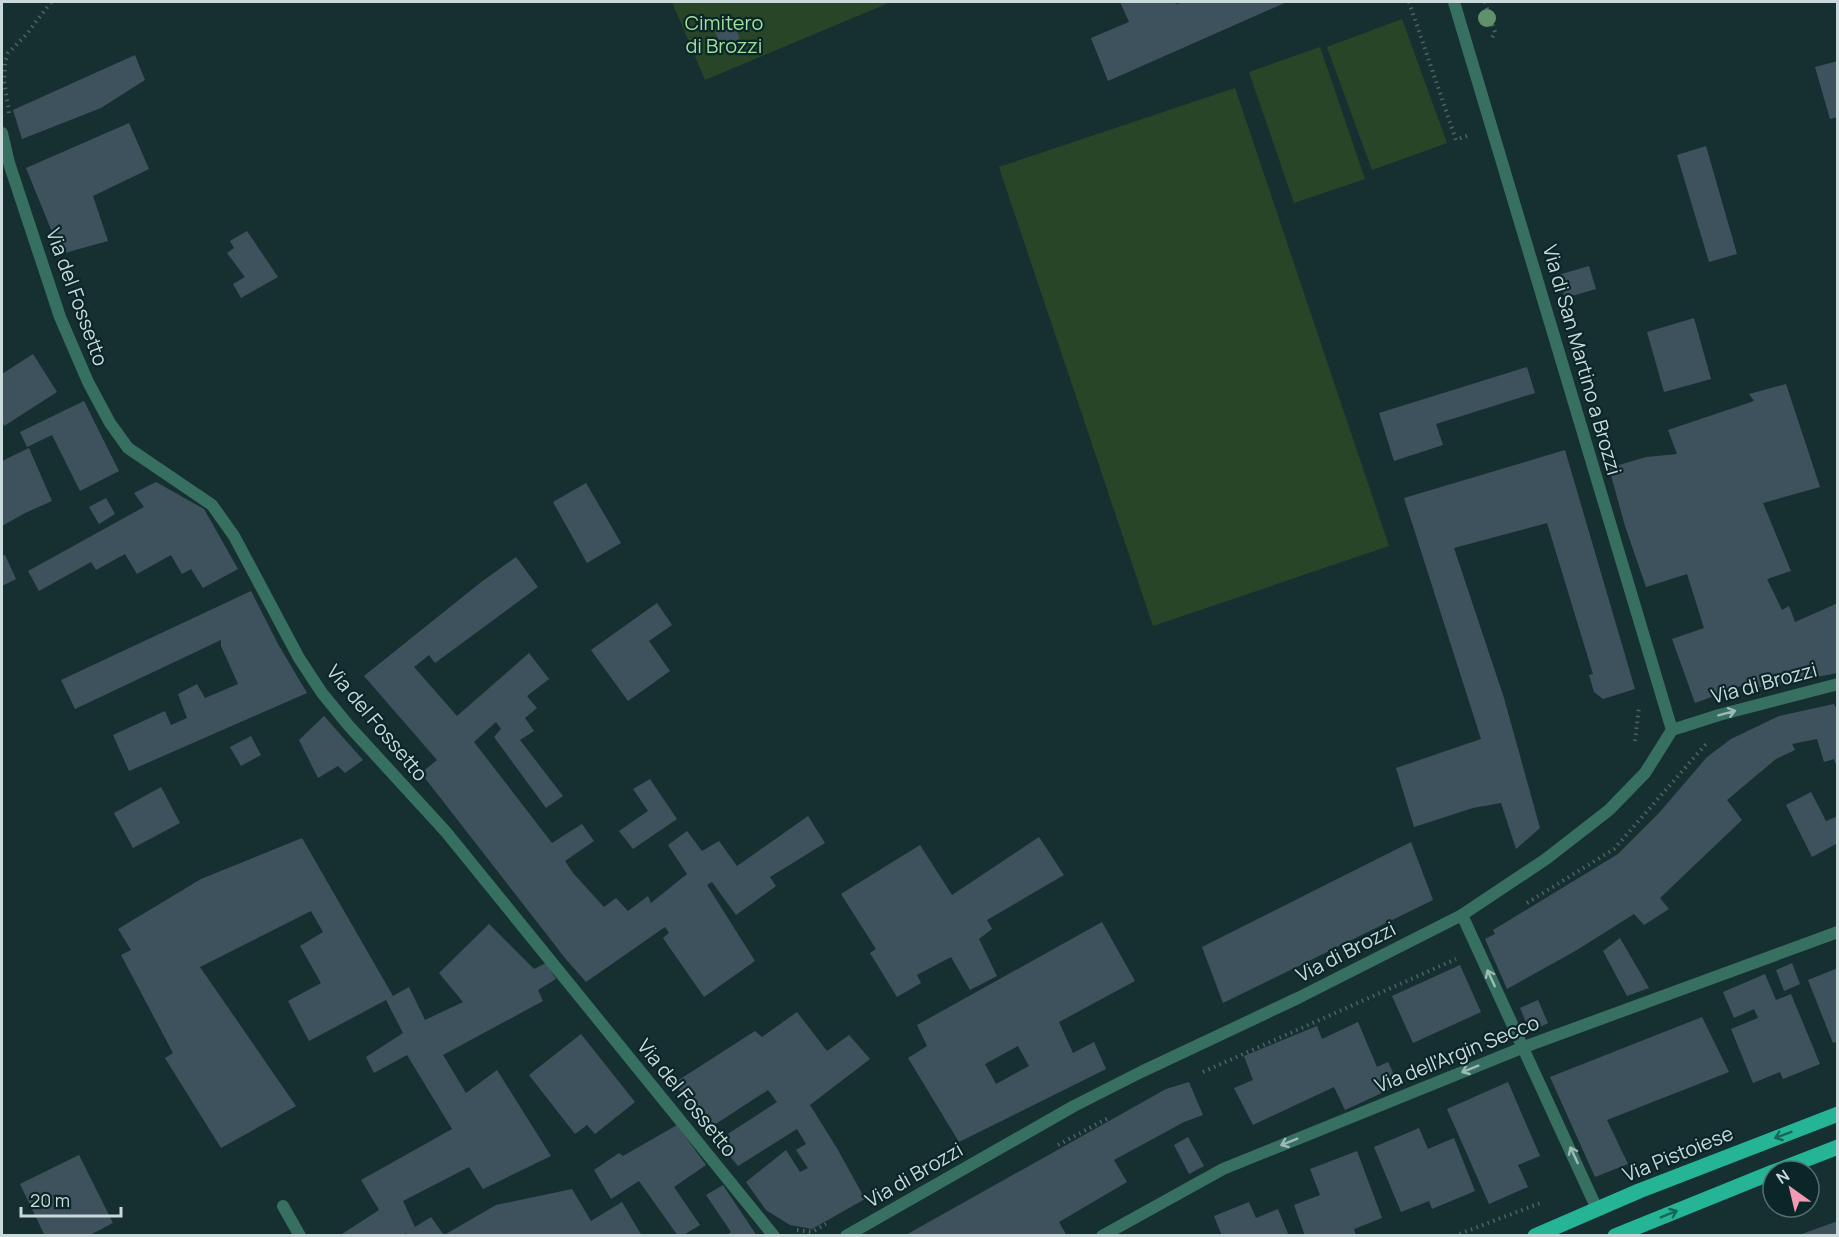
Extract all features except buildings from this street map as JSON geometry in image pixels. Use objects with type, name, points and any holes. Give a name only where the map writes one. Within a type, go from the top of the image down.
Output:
[{"type":"main road","name":"Via Pistoiese","points":[[1535,1236],[1597,1209],[1838,1114]]},
{"type":"main road","points":[[1808,1159],[1838,1147]]},
{"type":"main road","points":[[1615,1236],[1761,1178]]},
{"type":"street","name":"Via di San Martino a Brozzi","points":[[1454,2],[1672,730]]},
{"type":"street","name":"Via del Fossetto","points":[[2,134],[9,163],[60,318],[88,382],[110,423],[128,448],[212,505],[234,536],[299,658],[322,693],[349,726],[446,832],[774,1236]]},
{"type":"street","name":"Via di Brozzi","points":[[846,1236],[1074,1106],[1298,998],[1462,915],[1546,859],[1609,810],[1645,773],[1672,730],[1719,715],[1838,684]]},
{"type":"street","points":[[1462,915],[1597,1209]]},
{"type":"street","name":"Via dell'Argin Secco","points":[[1102,1236],[1223,1169],[1524,1047],[1838,932]]},
{"type":"street","points":[[283,1206],[300,1236]]},
{"type":"path","points":[[10,114],[4,80],[4,63],[8,53],[26,35],[51,2]]},
{"type":"path","points":[[1629,751],[1635,741],[1638,697]]},
{"type":"path","points":[[1518,909],[1614,849],[1711,740]]},
{"type":"path","points":[[1194,1076],[1478,950]]},
{"type":"path","points":[[1056,1146],[1118,1113]]},
{"type":"path","points":[[1454,1236],[1547,1201]]},
{"type":"path","points":[[795,1229],[812,1232],[831,1221]]},
{"type":"green space","name":"Cimitero di Brozzi","points":[[672,2],[891,2],[705,80]]},
{"type":"green space","points":[[1402,19],[1447,143],[1372,170],[1327,47]]},
{"type":"green space","points":[[1320,47],[1365,179],[1294,203],[1249,72]]},
{"type":"green space","points":[[1235,88],[1389,546],[1153,626],[999,167]]}]
